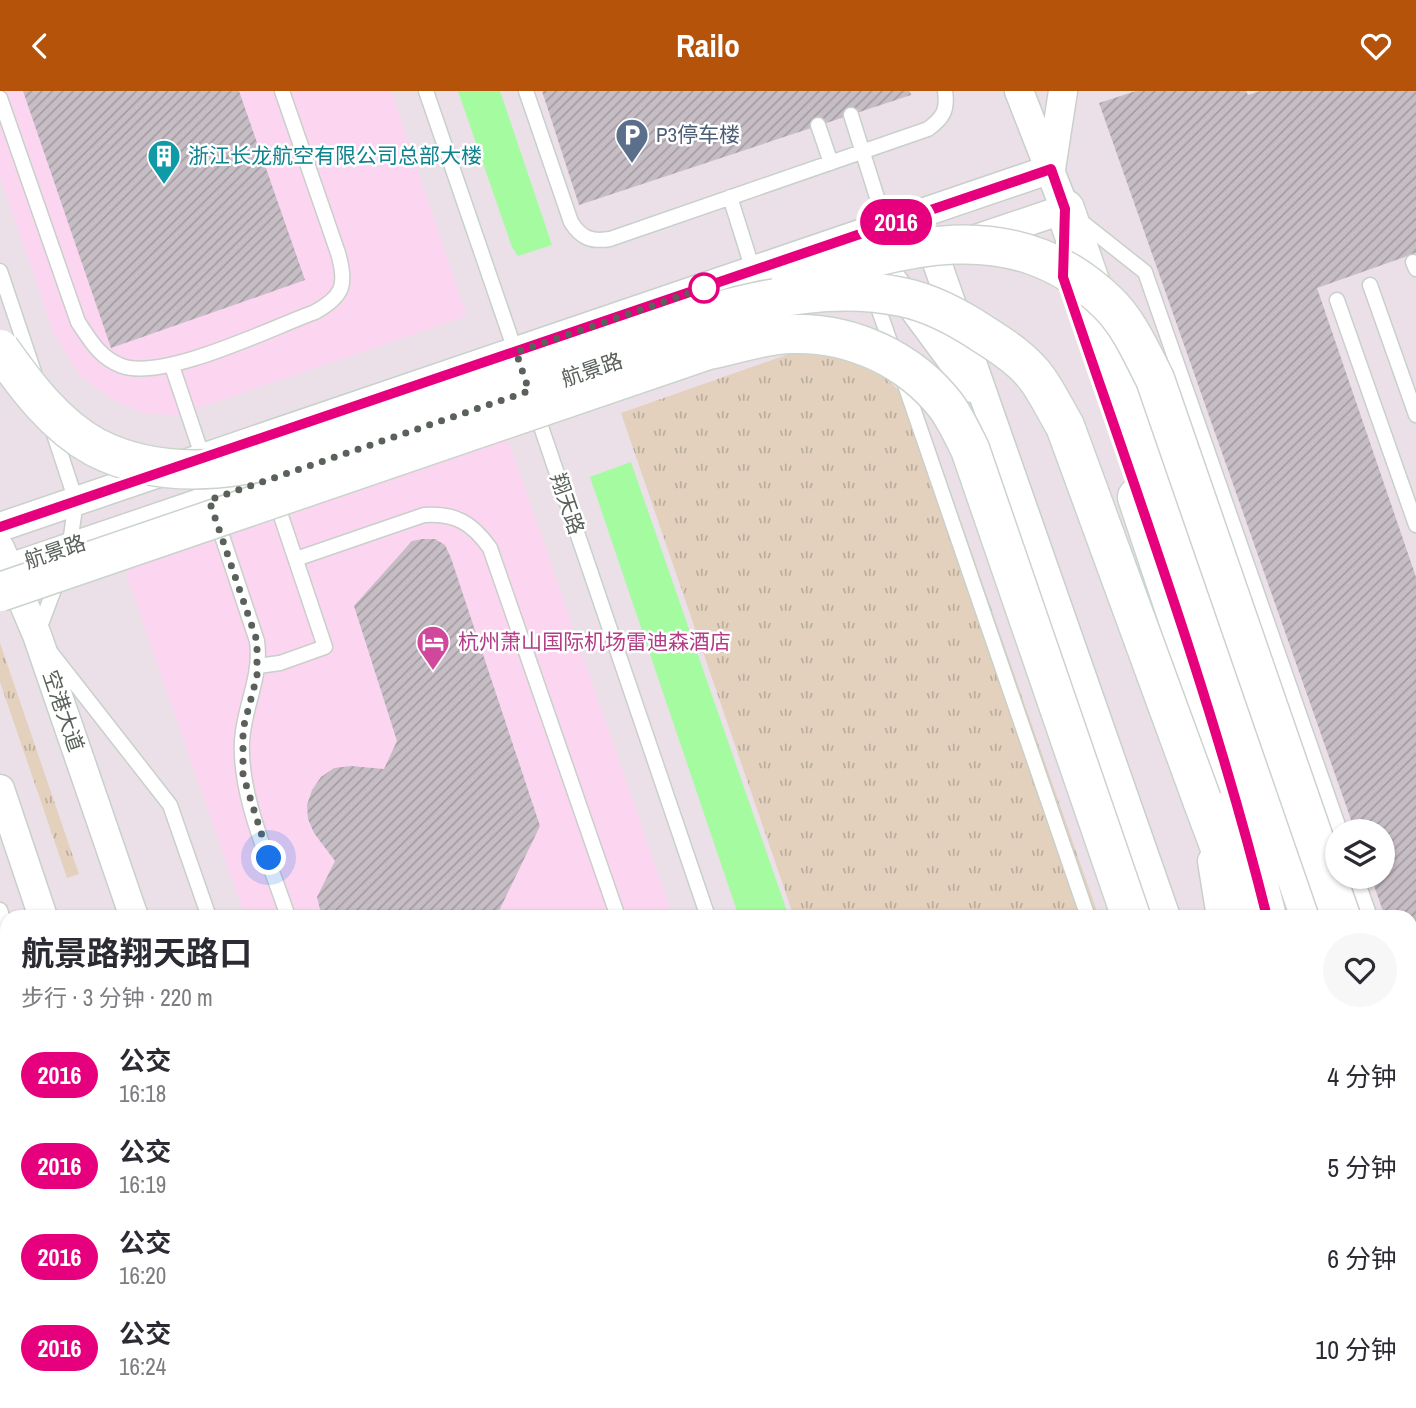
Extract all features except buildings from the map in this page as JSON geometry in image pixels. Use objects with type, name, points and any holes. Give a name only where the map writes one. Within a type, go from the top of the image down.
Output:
[{"type":"main road","points":[[1065,209],[1308,910]]},
{"type":"main road","points":[[1065,209],[1063,277],[1215,730],[1244,825],[1265,910]]},
{"type":"main road","points":[[0,349],[25,385],[57,418],[96,447],[142,463],[190,470],[238,467],[313,449],[860,259],[957,242],[1001,246],[1038,257],[1073,274],[1108,303],[1132,334],[1155,379],[1339,910]]},
{"type":"main road","points":[[712,310],[792,296],[854,292],[903,297],[957,317],[1000,345],[1037,377],[1065,426],[1242,910]]},
{"type":"main road","points":[[3,570],[708,351],[791,334],[829,336],[854,343],[896,361],[923,380],[948,409],[970,449],[1129,910]]},
{"type":"street","points":[[1019,91],[1065,209]]},
{"type":"street","points":[[1051,169],[1063,91]]},
{"type":"street","name":"航景路","points":[[0,527],[1051,169]]},
{"type":"street","name":"航景路","points":[[3,570],[1065,209]]},
{"type":"street","points":[[993,420],[885,270],[890,224],[934,254],[993,420],[1164,910]]},
{"type":"street","name":"空港大道","points":[[3,570],[37,635],[132,910]]},
{"type":"street","points":[[0,789],[40,910]]},
{"type":"street","points":[[1202,800],[1220,910]]},
{"type":"lane","points":[[0,98],[78,322],[98,352],[122,366],[145,370],[172,366],[315,312],[331,303],[342,288],[344,271],[282,91]]},
{"type":"lane","name":"翔天路","points":[[426,91],[706,910]]},
{"type":"lane","points":[[526,91],[570,222],[579,235],[595,241],[610,239],[928,129],[942,119],[947,103],[945,91]]},
{"type":"lane","points":[[851,115],[890,224]]},
{"type":"lane","points":[[818,125],[831,163]]},
{"type":"lane","points":[[730,197],[753,271]]},
{"type":"lane","points":[[1065,209],[1145,272],[1336,819]]},
{"type":"lane","points":[[885,270],[872,289],[1086,910]]},
{"type":"lane","points":[[0,271],[76,501],[70,547],[37,635],[170,806],[207,910]]},
{"type":"lane","points":[[1370,285],[1416,415]]},
{"type":"lane","points":[[1337,300],[1416,525]]},
{"type":"lane","points":[[172,366],[203,458]]},
{"type":"lane","points":[[258,666],[280,663],[325,647],[269,479]]},
{"type":"lane","points":[[209,500],[257,641],[258,666],[245,715],[243,775],[286,910]]},
{"type":"lane","points":[[296,559],[424,515],[443,514],[463,519],[477,529],[490,548],[616,910]]},
{"type":"lane","points":[[1360,889],[1368,910]]},
{"type":"shaded area","points":[[0,91],[391,91],[467,316],[178,415],[146,414],[115,401],[81,377],[54,334],[0,177]]},
{"type":"shaded area","points":[[458,91],[500,91],[552,245],[518,256],[512,247]]},
{"type":"shaded area","points":[[503,437],[509,442],[671,910],[243,910],[127,577],[129,568],[135,561]]},
{"type":"shaded area","points":[[631,462],[787,910],[737,910],[590,477]]},
{"type":"green space","points":[[792,353],[843,358],[887,379],[924,416],[1097,910],[792,910],[621,413]]},
{"type":"green space","points":[[0,643],[79,874],[67,878],[0,682]]},
{"type":"bus line","name":"2016","points":[[0,527],[1051,169],[1065,209],[1063,277],[1215,730],[1244,825],[1265,910]]},
{"type":"place","name":"P3停车楼","points":[[632,165]]},
{"type":"place","name":"浙江长龙航空有限公司总部大楼","points":[[164,186]]},
{"type":"place","name":"杭州萧山国际机场雷迪森酒店","points":[[433,672]]},
{"type":"route","points":[[269,858],[243,775],[243,729],[257,676],[257,641],[209,500],[529,391],[516,352],[704,288]]}]
